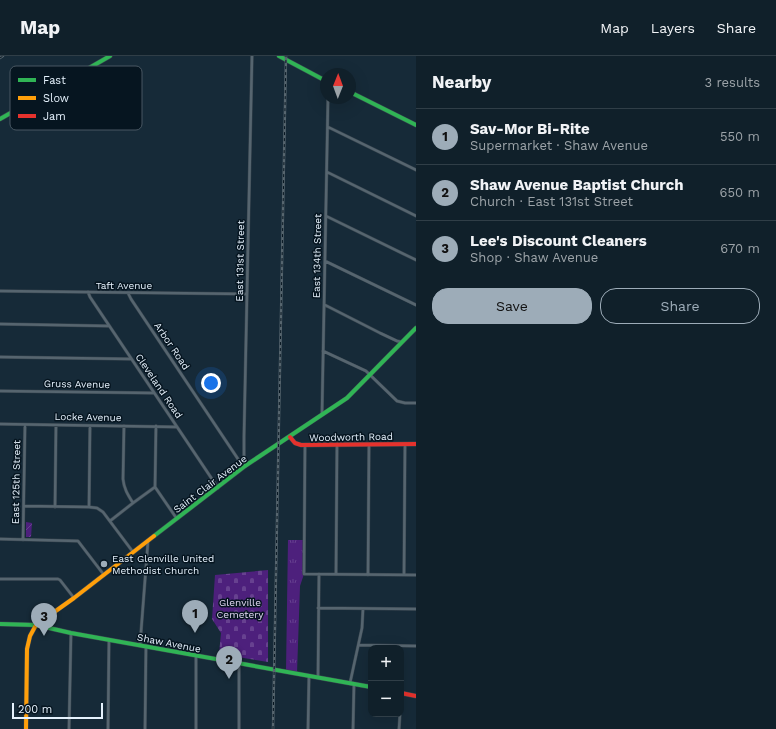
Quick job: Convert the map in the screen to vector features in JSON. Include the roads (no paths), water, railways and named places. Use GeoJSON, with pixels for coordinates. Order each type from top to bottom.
{"type":"FeatureCollection","features":[{"type":"Feature","properties":{"kind":"street"},"geometry":{"type":"LineString","coordinates":[[92,66],[110,56]]}},
{"type":"Feature","properties":{"kind":"street","name":"East 131st Street"},"geometry":{"type":"LineString","coordinates":[[245,466],[252,56]]}},
{"type":"Feature","properties":{"kind":"street"},"geometry":{"type":"LineString","coordinates":[[279,56],[320,77]]}},
{"type":"Feature","properties":{"kind":"street"},"geometry":{"type":"LineString","coordinates":[[356,95],[416,125]]}},
{"type":"Feature","properties":{"kind":"street","name":"East 134th Street"},"geometry":{"type":"LineString","coordinates":[[322,414],[328,104]]}},
{"type":"Feature","properties":{"kind":"street"},"geometry":{"type":"LineString","coordinates":[[0,118],[10,112]]}},
{"type":"Feature","properties":{"kind":"street"},"geometry":{"type":"LineString","coordinates":[[328,127],[416,170]]}},
{"type":"Feature","properties":{"kind":"street"},"geometry":{"type":"LineString","coordinates":[[327,172],[416,216]]}},
{"type":"Feature","properties":{"kind":"street"},"geometry":{"type":"LineString","coordinates":[[326,216],[416,260]]}},
{"type":"Feature","properties":{"kind":"street"},"geometry":{"type":"LineString","coordinates":[[325,261],[416,305]]}},
{"type":"Feature","properties":{"kind":"street","name":"Taft Avenue"},"geometry":{"type":"LineString","coordinates":[[0,291],[247,294]]}},
{"type":"Feature","properties":{"kind":"street","name":"Cleveland Road"},"geometry":{"type":"LineString","coordinates":[[88,292],[90,298],[108,326],[218,488]]}},
{"type":"Feature","properties":{"kind":"street","name":"Arbor Road"},"geometry":{"type":"LineString","coordinates":[[128,293],[238,459],[245,466]]}},
{"type":"Feature","properties":{"kind":"street"},"geometry":{"type":"LineString","coordinates":[[324,304],[396,341],[402,342]]}},
{"type":"Feature","properties":{"kind":"street"},"geometry":{"type":"LineString","coordinates":[[0,324],[108,326]]}},
{"type":"Feature","properties":{"kind":"street","name":"Saint Clair Avenue"},"geometry":{"type":"LineString","coordinates":[[36,625],[74,598],[245,466],[347,398],[416,328]]}},
{"type":"Feature","properties":{"kind":"street"},"geometry":{"type":"LineString","coordinates":[[323,350],[366,371],[397,401],[416,403]]}},
{"type":"Feature","properties":{"kind":"street"},"geometry":{"type":"LineString","coordinates":[[0,357],[131,359]]}},
{"type":"Feature","properties":{"kind":"street","name":"Gruss Avenue"},"geometry":{"type":"LineString","coordinates":[[0,391],[154,393]]}},
{"type":"Feature","properties":{"kind":"street","name":"Locke Avenue"},"geometry":{"type":"LineString","coordinates":[[0,424],[176,427]]}},
{"type":"Feature","properties":{"kind":"street","name":"East 125th Street"},"geometry":{"type":"LineString","coordinates":[[23,540],[25,424]]}},
{"type":"Feature","properties":{"kind":"street"},"geometry":{"type":"LineString","coordinates":[[55,507],[56,425]]}},
{"type":"Feature","properties":{"kind":"street"},"geometry":{"type":"LineString","coordinates":[[89,507],[90,426]]}},
{"type":"Feature","properties":{"kind":"street"},"geometry":{"type":"LineString","coordinates":[[124,426],[123,479],[126,493],[133,503]]}},
{"type":"Feature","properties":{"kind":"street"},"geometry":{"type":"LineString","coordinates":[[156,426],[155,487],[177,519]]}},
{"type":"Feature","properties":{"kind":"street","name":"Woodworth Road"},"geometry":{"type":"LineString","coordinates":[[290,437],[298,445],[416,444]]}},
{"type":"Feature","properties":{"kind":"street"},"geometry":{"type":"LineString","coordinates":[[404,575],[405,444]]}},
{"type":"Feature","properties":{"kind":"street"},"geometry":{"type":"LineString","coordinates":[[305,445],[304,574],[416,575]]}},
{"type":"Feature","properties":{"kind":"street"},"geometry":{"type":"LineString","coordinates":[[336,574],[338,445]]}},
{"type":"Feature","properties":{"kind":"street"},"geometry":{"type":"LineString","coordinates":[[368,575],[369,445]]}},
{"type":"Feature","properties":{"kind":"street"},"geometry":{"type":"LineString","coordinates":[[110,521],[155,487]]}},
{"type":"Feature","properties":{"kind":"street"},"geometry":{"type":"LineString","coordinates":[[24,506],[97,508],[103,512],[134,552]]}},
{"type":"Feature","properties":{"kind":"street"},"geometry":{"type":"LineString","coordinates":[[0,540],[78,541],[104,575]]}},
{"type":"Feature","properties":{"kind":"street"},"geometry":{"type":"LineString","coordinates":[[140,646],[148,540]]}},
{"type":"Feature","properties":{"kind":"street"},"geometry":{"type":"LineString","coordinates":[[318,677],[319,574]]}},
{"type":"Feature","properties":{"kind":"street"},"geometry":{"type":"LineString","coordinates":[[0,578],[58,579],[74,598]]}},
{"type":"Feature","properties":{"kind":"street"},"geometry":{"type":"LineString","coordinates":[[318,608],[416,609]]}},
{"type":"Feature","properties":{"kind":"street"},"geometry":{"type":"LineString","coordinates":[[353,729],[352,684],[362,628],[363,609]]}},
{"type":"Feature","properties":{"kind":"street"},"geometry":{"type":"LineString","coordinates":[[0,624],[36,625],[30,636],[27,648],[26,729]]}},
{"type":"Feature","properties":{"kind":"street","name":"Shaw Avenue"},"geometry":{"type":"LineString","coordinates":[[36,625],[140,646],[368,687]]}},
{"type":"Feature","properties":{"kind":"street"},"geometry":{"type":"LineString","coordinates":[[69,729],[71,633]]}},
{"type":"Feature","properties":{"kind":"street"},"geometry":{"type":"LineString","coordinates":[[108,729],[109,640]]}},
{"type":"Feature","properties":{"kind":"street"},"geometry":{"type":"LineString","coordinates":[[358,645],[416,646]]}},
{"type":"Feature","properties":{"kind":"street"},"geometry":{"type":"LineString","coordinates":[[145,729],[146,646]]}},
{"type":"Feature","properties":{"kind":"street"},"geometry":{"type":"LineString","coordinates":[[196,656],[196,729]]}},
{"type":"Feature","properties":{"kind":"street"},"geometry":{"type":"LineString","coordinates":[[239,664],[239,729]]}},
{"type":"Feature","properties":{"kind":"street"},"geometry":{"type":"LineString","coordinates":[[308,729],[309,676]]}},
{"type":"Feature","properties":{"kind":"street"},"geometry":{"type":"LineString","coordinates":[[404,693],[416,696]]}},
{"type":"Feature","properties":{"kind":"street"},"geometry":{"type":"LineString","coordinates":[[399,729],[400,717]]}},
{"type":"Feature","properties":{"kind":"railway"},"geometry":{"type":"LineString","coordinates":[[273,729],[286,56]]}},
{"type":"Feature","properties":{"kind":"place","name":"East Glenville United Methodist Church"},"geometry":{"type":"Point","coordinates":[104,564]}},
{"type":"Feature","properties":{"kind":"place","name":"Sav-Mor Bi-Rite"},"geometry":{"type":"Point","coordinates":[195,633]}},
{"type":"Feature","properties":{"kind":"place","name":"Lee's Discount Cleaners"},"geometry":{"type":"Point","coordinates":[44,636]}},
{"type":"Feature","properties":{"kind":"place","name":"Shaw Avenue Baptist Church"},"geometry":{"type":"Point","coordinates":[229,679]}},
{"type":"Feature","properties":{"kind":"park label","name":"Glenville Cemetery"},"geometry":{"type":"Point","coordinates":[240,608]}}]}
